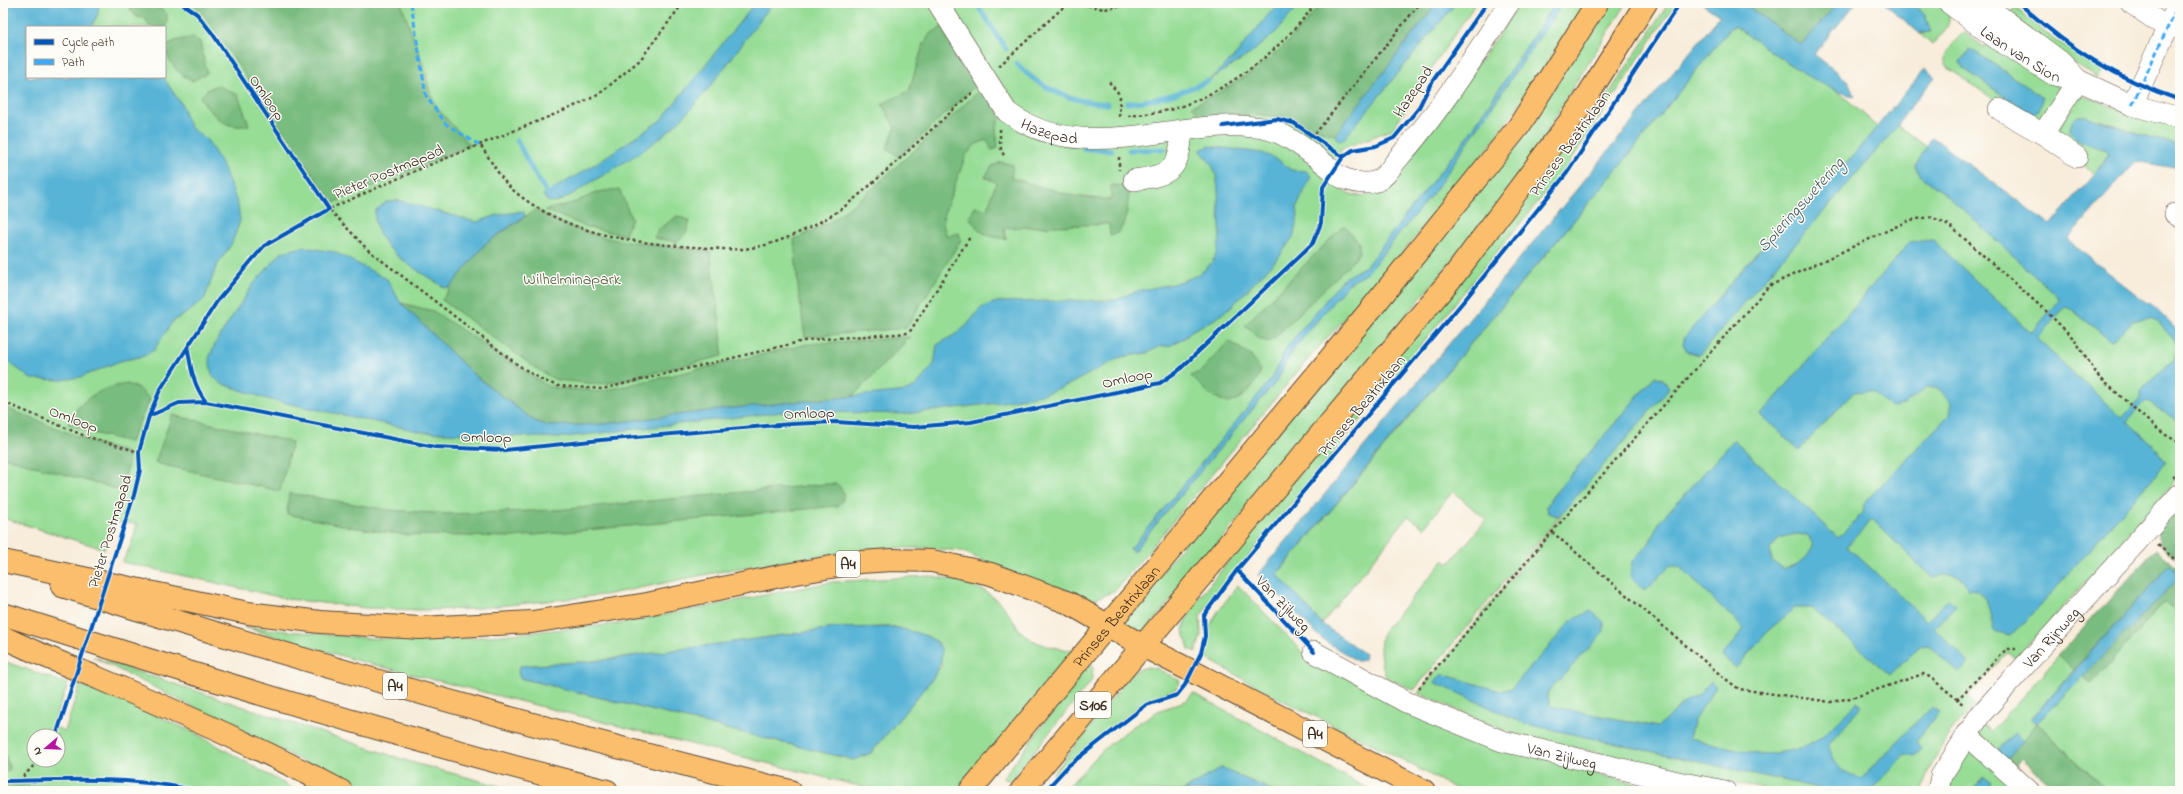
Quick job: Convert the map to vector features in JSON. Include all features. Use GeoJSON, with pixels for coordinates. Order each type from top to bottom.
{"type":"FeatureCollection","features":[{"type":"Feature","properties":{"kind":"main road","name":"Prinses Beatrixlaan"},"geometry":{"type":"LineString","coordinates":[[970,791],[1376,303],[1519,126],[1597,3]]}},
{"type":"Feature","properties":{"kind":"main road","name":"Prinses Beatrixlaan"},"geometry":{"type":"LineString","coordinates":[[1025,786],[1456,273],[1581,106],[1646,3]]}},
{"type":"Feature","properties":{"kind":"main road","name":"A4"},"geometry":{"type":"LineString","coordinates":[[3,561],[248,612],[320,622],[420,628],[540,621],[647,604],[785,575],[860,562],[892,560],[932,561],[963,567],[1018,583],[1069,604],[1144,646],[1424,791]]}},
{"type":"Feature","properties":{"kind":"main road","name":"A4"},"geometry":{"type":"LineString","coordinates":[[3,568],[195,628],[495,715],[790,791]]}},
{"type":"Feature","properties":{"kind":"main road"},"geometry":{"type":"LineString","coordinates":[[3,614],[150,662],[460,753],[606,791]]}},
{"type":"Feature","properties":{"kind":"main road"},"geometry":{"type":"LineString","coordinates":[[3,636],[41,656],[285,760],[341,791]]}},
{"type":"Feature","properties":{"kind":"street","name":"Hazepad"},"geometry":{"type":"LineString","coordinates":[[938,3],[1007,112],[1016,119],[1050,132],[1086,139],[1118,139],[1223,126],[1258,127],[1283,134],[1305,148],[1342,178],[1359,183],[1376,181],[1383,177],[1413,142],[1509,3]]}},
{"type":"Feature","properties":{"kind":"street","name":"Laan van Sion"},"geometry":{"type":"LineString","coordinates":[[1982,3],[2006,10],[2078,80]]}},
{"type":"Feature","properties":{"kind":"street"},"geometry":{"type":"LineString","coordinates":[[2131,3],[2173,27]]}},
{"type":"Feature","properties":{"kind":"street"},"geometry":{"type":"LineString","coordinates":[[2132,105],[2173,27],[2178,3]]}},
{"type":"Feature","properties":{"kind":"street","name":"Laan van Sion"},"geometry":{"type":"LineString","coordinates":[[1962,7],[1997,39],[2054,75],[2078,80],[2132,105],[2180,118]]}},
{"type":"Feature","properties":{"kind":"street","name":"Laan van Sion"},"geometry":{"type":"LineString","coordinates":[[2043,134],[2078,80]]}},
{"type":"Feature","properties":{"kind":"street"},"geometry":{"type":"LineString","coordinates":[[1999,108],[2043,134],[2076,157]]}},
{"type":"Feature","properties":{"kind":"street"},"geometry":{"type":"LineString","coordinates":[[1134,180],[1158,177],[1175,167],[1181,150],[1182,131]]}},
{"type":"Feature","properties":{"kind":"street","name":"Van Rijnweg"},"geometry":{"type":"LineString","coordinates":[[1938,791],[1941,776],[1966,734],[1980,715],[2180,494]]}},
{"type":"Feature","properties":{"kind":"street","name":"Van Zijlweg"},"geometry":{"type":"LineString","coordinates":[[1314,652],[1406,702],[1502,741],[1678,782],[1725,791]]}},
{"type":"Feature","properties":{"kind":"street"},"geometry":{"type":"LineString","coordinates":[[1966,734],[2029,791]]}},
{"type":"Feature","properties":{"kind":"path"},"geometry":{"type":"LineString","coordinates":[[481,146],[512,189],[532,204],[558,219],[590,231],[625,239],[671,245],[732,250],[752,248],[776,242],[827,218],[867,188],[991,87],[1068,3]]}},
{"type":"Feature","properties":{"kind":"path"},"geometry":{"type":"LineString","coordinates":[[1076,3],[1104,9],[1140,3]]}},
{"type":"Feature","properties":{"kind":"path"},"geometry":{"type":"LineString","coordinates":[[1119,117],[1172,108],[1200,99],[1259,64],[1298,28],[1316,3]]}},
{"type":"Feature","properties":{"kind":"path"},"geometry":{"type":"LineString","coordinates":[[1313,136],[1420,3]]}},
{"type":"Feature","properties":{"kind":"path"},"geometry":{"type":"LineString","coordinates":[[1004,156],[1000,146],[1000,128],[1007,112]]}},
{"type":"Feature","properties":{"kind":"path"},"geometry":{"type":"LineString","coordinates":[[1307,132],[1319,140]]}},
{"type":"Feature","properties":{"kind":"path"},"geometry":{"type":"LineString","coordinates":[[324,202],[328,209],[368,250],[518,365],[542,380],[558,386],[602,389],[808,340],[909,333],[970,237]]}},
{"type":"Feature","properties":{"kind":"path"},"geometry":{"type":"LineString","coordinates":[[1406,702],[1552,532],[1769,286],[1910,220],[1931,217],[1950,225],[2047,312],[2075,340],[2098,376],[2128,404],[2164,434],[2180,443]]}},
{"type":"Feature","properties":{"kind":"path"},"geometry":{"type":"LineString","coordinates":[[1552,532],[1723,678],[1739,689],[1831,702],[1855,697],[1923,674],[1930,677],[1967,708]]}},
{"type":"Feature","properties":{"kind":"path"},"geometry":{"type":"LineString","coordinates":[[2146,533],[2180,564]]}},
{"type":"Feature","properties":{"kind":"path"},"geometry":{"type":"LineString","coordinates":[[1957,700],[2007,649],[2016,649]]}},
{"type":"Feature","properties":{"kind":"path"},"geometry":{"type":"LineString","coordinates":[[19,781],[31,768]]}},
{"type":"Feature","properties":{"kind":"path"},"geometry":{"type":"LineString","coordinates":[[14,781],[26,781]]}},
{"type":"Feature","properties":{"kind":"green space","name":"Wilhelminapark"},"geometry":{"type":"Polygon","coordinates":[[[3,3],[1476,3],[1422,82],[1393,129],[1344,148],[1325,166],[1338,188],[1344,192],[1364,196],[1378,192],[1390,185],[1498,36],[1520,3],[1586,3],[1524,98],[1475,166],[1367,295],[1314,352],[1115,591],[1093,600],[1078,602],[961,551],[929,548],[874,548],[733,569],[605,595],[469,609],[422,610],[366,608],[288,599],[122,562],[131,545],[137,524],[113,522],[104,549],[3,518],[3,3]]]}},
{"type":"Feature","properties":{"kind":"green space"},"geometry":{"type":"Polygon","coordinates":[[[133,3],[160,9],[167,14],[167,23],[166,26],[149,26],[145,18],[137,17],[130,9],[133,3]]]}},
{"type":"Feature","properties":{"kind":"green space"},"geometry":{"type":"Polygon","coordinates":[[[191,3],[401,3],[425,70],[429,89],[436,107],[470,145],[333,203],[291,144],[212,26],[198,8],[191,3]]]}},
{"type":"Feature","properties":{"kind":"green space"},"geometry":{"type":"Polygon","coordinates":[[[1321,3],[1437,3],[1335,135],[1312,129],[1291,118],[1253,114],[1205,120],[1192,106],[1248,75],[1263,64],[1292,37],[1321,3]]]}},
{"type":"Feature","properties":{"kind":"green space"},"geometry":{"type":"Polygon","coordinates":[[[1606,3],[1627,3],[1569,93],[1520,178],[1142,635],[1121,624],[1606,3]]]}},
{"type":"Feature","properties":{"kind":"green space"},"geometry":{"type":"Polygon","coordinates":[[[1669,3],[1676,3],[1567,166],[1200,616],[1201,636],[1196,652],[1189,649],[1183,629],[1193,605],[1550,165],[1592,119],[1669,3]]]}},
{"type":"Feature","properties":{"kind":"green space"},"geometry":{"type":"Polygon","coordinates":[[[1743,3],[1838,3],[1801,45],[1743,3]]]}},
{"type":"Feature","properties":{"kind":"green space"},"geometry":{"type":"Polygon","coordinates":[[[1911,3],[1944,3],[1949,16],[1949,21],[1945,30],[1932,45],[1919,33],[1924,34],[1925,15],[1911,3]]]}},
{"type":"Feature","properties":{"kind":"green space"},"geometry":{"type":"Polygon","coordinates":[[[2015,7],[2043,31],[2102,72],[2098,78],[2081,68],[2008,16],[2015,7]]]}},
{"type":"Feature","properties":{"kind":"green space"},"geometry":{"type":"Polygon","coordinates":[[[944,26],[979,82],[899,157],[887,148],[895,128],[882,104],[909,91],[923,45],[930,34],[944,26]]]}},
{"type":"Feature","properties":{"kind":"green space"},"geometry":{"type":"Polygon","coordinates":[[[1735,26],[1785,60],[1841,94],[1878,127],[1846,164],[1786,219],[1694,326],[1685,337],[1683,344],[1687,351],[1797,224],[1894,123],[2150,310],[2180,336],[2180,476],[2026,648],[2030,653],[2020,663],[2008,652],[1968,696],[1975,706],[1951,730],[1931,766],[1921,791],[1771,791],[1513,734],[1418,693],[1563,514],[1552,506],[1662,379],[1655,376],[1552,497],[1547,506],[1548,513],[1557,516],[1561,514],[1414,690],[1386,677],[1380,654],[1381,638],[1383,632],[1444,560],[1449,564],[1486,520],[1453,491],[1424,528],[1408,516],[1322,624],[1277,575],[1624,161],[1730,28],[1735,26]]]}},
{"type":"Feature","properties":{"kind":"green space"},"geometry":{"type":"Polygon","coordinates":[[[1964,32],[1984,47],[1990,39],[2056,83],[2059,90],[2042,122],[2002,105],[1948,68],[1945,63],[1946,53],[1952,44],[1964,32]],[[1960,62],[1963,68],[2033,115],[2038,111],[2042,102],[1960,62]]]}},
{"type":"Feature","properties":{"kind":"green space"},"geometry":{"type":"Polygon","coordinates":[[[193,37],[200,42],[207,73],[192,81],[178,71],[166,52],[166,46],[175,41],[193,37]]]}},
{"type":"Feature","properties":{"kind":"green space"},"geometry":{"type":"Polygon","coordinates":[[[217,85],[238,95],[249,125],[233,126],[227,124],[209,110],[200,97],[207,90],[217,85]]]}},
{"type":"Feature","properties":{"kind":"green space"},"geometry":{"type":"Polygon","coordinates":[[[982,88],[1000,116],[996,130],[998,148],[992,150],[987,140],[976,144],[966,155],[944,214],[943,224],[947,236],[959,233],[961,240],[906,328],[805,337],[798,287],[794,239],[822,226],[861,198],[982,88]]]}},
{"type":"Feature","properties":{"kind":"green space"},"geometry":{"type":"Polygon","coordinates":[[[2079,96],[2083,96],[2132,114],[2180,126],[2180,144],[2155,139],[2096,119],[2077,139],[2106,150],[2108,154],[2096,173],[2068,155],[2059,131],[2059,127],[2079,96]]]}},
{"type":"Feature","properties":{"kind":"green space"},"geometry":{"type":"Polygon","coordinates":[[[1001,162],[1013,165],[1011,178],[1074,196],[1111,200],[1111,185],[1128,186],[1130,188],[1126,217],[1120,230],[1116,234],[1110,236],[1109,224],[1004,228],[1006,239],[985,234],[970,218],[975,206],[987,210],[996,182],[985,177],[992,166],[1001,162]]]}},
{"type":"Feature","properties":{"kind":"green space"},"geometry":{"type":"Polygon","coordinates":[[[619,189],[632,219],[624,235],[587,227],[545,210],[576,202],[597,192],[619,189]]]}},
{"type":"Feature","properties":{"kind":"green space"},"geometry":{"type":"Polygon","coordinates":[[[535,210],[568,226],[610,239],[710,252],[721,330],[722,356],[622,381],[598,384],[556,380],[537,369],[442,300],[451,286],[485,244],[535,210]]]}},
{"type":"Feature","properties":{"kind":"green space"},"geometry":{"type":"Polygon","coordinates":[[[677,216],[690,221],[686,233],[677,242],[654,238],[658,230],[677,216]]]}},
{"type":"Feature","properties":{"kind":"green space"},"geometry":{"type":"Polygon","coordinates":[[[1344,225],[1359,243],[1359,252],[1353,261],[1271,341],[1260,339],[1256,336],[1245,325],[1344,225]]]}},
{"type":"Feature","properties":{"kind":"green space"},"geometry":{"type":"Polygon","coordinates":[[[401,303],[433,311],[549,387],[599,392],[808,344],[910,337],[853,396],[603,424],[548,426],[534,421],[472,373],[401,303]]]}},
{"type":"Feature","properties":{"kind":"green space"},"geometry":{"type":"Polygon","coordinates":[[[1229,341],[1250,355],[1261,370],[1249,391],[1234,402],[1228,403],[1210,395],[1191,376],[1201,371],[1229,341]]]}},
{"type":"Feature","properties":{"kind":"green space"},"geometry":{"type":"Polygon","coordinates":[[[127,384],[138,388],[150,399],[130,442],[93,433],[68,424],[78,408],[92,396],[108,388],[127,384]]]}},
{"type":"Feature","properties":{"kind":"green space"},"geometry":{"type":"Polygon","coordinates":[[[3,407],[89,441],[127,453],[128,463],[123,491],[3,457],[3,407]]]}},
{"type":"Feature","properties":{"kind":"green space"},"geometry":{"type":"Polygon","coordinates":[[[172,415],[292,442],[280,491],[155,463],[172,415]]]}},
{"type":"Feature","properties":{"kind":"green space"},"geometry":{"type":"Polygon","coordinates":[[[837,484],[842,489],[844,495],[838,506],[514,537],[406,535],[357,528],[287,514],[289,493],[389,510],[449,514],[556,510],[837,484]]]}},
{"type":"Feature","properties":{"kind":"green space"},"geometry":{"type":"Polygon","coordinates":[[[2180,507],[2180,561],[2160,544],[2157,532],[2180,507]]]}},
{"type":"Feature","properties":{"kind":"green space"},"geometry":{"type":"Polygon","coordinates":[[[2156,549],[2180,570],[2180,574],[2169,565],[2074,670],[2059,655],[2156,549]]]}},
{"type":"Feature","properties":{"kind":"green space"},"geometry":{"type":"Polygon","coordinates":[[[929,576],[963,582],[979,588],[997,600],[1007,611],[1018,628],[1030,639],[1045,645],[1077,651],[959,791],[879,791],[359,661],[244,627],[365,638],[423,640],[459,639],[617,624],[832,582],[929,576]],[[894,627],[835,628],[595,661],[520,666],[518,672],[520,678],[854,760],[871,753],[941,666],[939,643],[927,636],[894,627]]]}},
{"type":"Feature","properties":{"kind":"green space"},"geometry":{"type":"Polygon","coordinates":[[[2180,577],[2180,616],[2164,602],[2091,684],[2082,676],[2180,577]]]}},
{"type":"Feature","properties":{"kind":"green space"},"geometry":{"type":"Polygon","coordinates":[[[1238,585],[1310,660],[1471,738],[1623,781],[1672,791],[1460,791],[1386,751],[1272,695],[1206,658],[1207,636],[1210,627],[1214,618],[1238,585]]]}},
{"type":"Feature","properties":{"kind":"green space"},"geometry":{"type":"Polygon","coordinates":[[[2164,602],[2180,616],[2180,791],[2107,791],[2037,723],[2023,741],[2014,733],[1996,752],[1981,739],[1979,731],[1984,725],[1992,731],[2059,655],[2074,670],[2031,719],[2036,722],[2082,676],[2091,684],[2164,602]]]}},
{"type":"Feature","properties":{"kind":"green space"},"geometry":{"type":"Polygon","coordinates":[[[93,657],[414,763],[518,791],[357,791],[294,757],[93,657]]]}},
{"type":"Feature","properties":{"kind":"green space"},"geometry":{"type":"Polygon","coordinates":[[[3,661],[68,684],[52,726],[57,728],[26,728],[26,768],[66,768],[66,728],[80,685],[138,707],[195,733],[297,791],[3,791],[3,661]]]}},
{"type":"Feature","properties":{"kind":"green space"},"geometry":{"type":"Polygon","coordinates":[[[1089,663],[1093,666],[1092,680],[1010,781],[1003,778],[1089,663]]]}},
{"type":"Feature","properties":{"kind":"green space"},"geometry":{"type":"Polygon","coordinates":[[[1148,667],[1156,668],[1180,681],[1176,689],[1144,702],[1069,762],[1056,776],[1053,774],[1132,673],[1139,669],[1148,667]]]}},
{"type":"Feature","properties":{"kind":"green space"},"geometry":{"type":"Polygon","coordinates":[[[1193,693],[1372,791],[1273,791],[1221,768],[1183,791],[1064,791],[1105,748],[1132,727],[1158,711],[1187,700],[1193,693]]]}},
{"type":"Feature","properties":{"kind":"green space"},"geometry":{"type":"Polygon","coordinates":[[[2037,723],[2107,791],[2057,791],[2022,759],[2013,769],[2005,760],[2037,723]]]}},
{"type":"Feature","properties":{"kind":"green space"},"geometry":{"type":"Polygon","coordinates":[[[3,748],[10,770],[3,773],[3,748]]]}},
{"type":"Feature","properties":{"kind":"green space"},"geometry":{"type":"Polygon","coordinates":[[[1974,748],[2008,779],[2011,791],[1985,791],[1991,782],[1983,776],[1973,791],[1948,791],[1965,750],[1974,748]]]}},
{"type":"Feature","properties":{"kind":"green space"},"geometry":{"type":"Polygon","coordinates":[[[58,785],[153,787],[174,791],[3,791],[3,786],[58,785]]]}},
{"type":"Feature","properties":{"kind":"water"},"geometry":{"type":"Polygon","coordinates":[[[3,3],[99,3],[98,14],[92,26],[26,26],[26,78],[164,78],[182,105],[191,128],[208,141],[223,166],[238,205],[240,221],[232,243],[216,267],[205,298],[190,311],[173,321],[154,350],[144,356],[120,361],[81,377],[62,380],[31,379],[10,363],[3,354],[3,3]]]}},
{"type":"Feature","properties":{"kind":"water"},"geometry":{"type":"Polygon","coordinates":[[[755,3],[773,3],[700,99],[672,128],[620,165],[567,197],[551,202],[546,200],[543,195],[589,168],[661,120],[755,3]]]}},
{"type":"Feature","properties":{"kind":"water"},"geometry":{"type":"Polygon","coordinates":[[[1278,3],[1301,3],[1276,32],[1250,54],[1208,81],[1234,57],[1278,3]]]}},
{"type":"Feature","properties":{"kind":"water"},"geometry":{"type":"Polygon","coordinates":[[[1437,3],[1456,3],[1343,140],[1339,141],[1335,135],[1437,3]]]}},
{"type":"Feature","properties":{"kind":"water"},"geometry":{"type":"Polygon","coordinates":[[[1555,3],[1563,3],[1434,192],[1367,273],[1348,284],[1292,351],[1278,379],[1133,552],[1130,549],[1273,377],[1286,348],[1344,278],[1366,266],[1468,136],[1555,3]]]}},
{"type":"Feature","properties":{"kind":"water"},"geometry":{"type":"Polygon","coordinates":[[[1701,3],[1743,3],[1801,45],[1838,3],[1856,3],[1814,54],[1848,81],[1855,96],[1842,93],[1827,86],[1777,56],[1735,26],[1730,28],[1624,161],[1277,574],[1322,624],[1365,654],[1364,660],[1357,661],[1322,639],[1258,575],[1720,16],[1701,3]]]}},
{"type":"Feature","properties":{"kind":"water"},"geometry":{"type":"Polygon","coordinates":[[[1884,3],[1911,3],[1925,15],[1931,32],[1919,33],[1884,3]]]}},
{"type":"Feature","properties":{"kind":"water"},"geometry":{"type":"Polygon","coordinates":[[[1969,50],[1977,53],[2038,94],[2042,98],[2041,105],[2037,112],[2033,115],[2027,112],[1963,68],[1960,62],[1969,50]]]}},
{"type":"Feature","properties":{"kind":"water"},"geometry":{"type":"Polygon","coordinates":[[[1925,69],[1935,77],[1907,111],[1896,128],[1702,352],[1698,355],[1688,352],[1683,344],[1685,337],[1694,326],[1786,219],[1846,164],[1925,69]]]}},
{"type":"Feature","properties":{"kind":"water"},"geometry":{"type":"Polygon","coordinates":[[[2078,116],[2085,116],[2155,139],[2180,144],[2180,169],[2142,162],[2134,163],[2067,240],[2147,303],[2149,302],[2180,333],[2180,422],[2146,401],[2127,421],[2157,449],[2166,463],[2028,619],[2010,635],[1994,631],[1988,607],[1984,597],[1980,593],[1974,589],[1969,590],[1962,579],[1956,575],[1941,575],[1934,577],[1928,574],[1872,519],[1847,546],[1927,621],[1948,599],[1956,605],[1934,628],[1969,663],[1959,673],[1928,645],[1919,646],[1890,675],[1812,608],[1795,608],[1770,629],[1736,668],[1722,656],[1744,629],[1680,567],[1670,565],[1645,591],[1630,576],[1632,561],[1648,545],[1660,521],[1734,440],[1838,538],[1863,513],[1864,503],[1949,415],[1951,402],[1939,389],[1927,387],[1903,405],[1891,407],[1871,391],[1854,392],[1799,450],[1761,415],[1910,242],[1933,240],[2030,332],[2033,331],[2059,301],[2058,297],[1949,197],[1920,175],[1915,167],[1932,137],[2050,225],[2104,163],[2108,154],[2106,150],[2082,142],[2072,134],[2070,130],[2071,124],[2074,118],[2078,116]],[[2065,307],[2038,337],[2038,340],[2122,418],[2140,399],[2140,390],[2174,361],[2177,350],[2175,341],[2156,320],[2149,318],[2133,321],[2114,340],[2111,341],[2071,309],[2065,307]],[[1795,534],[1779,538],[1770,549],[1772,561],[1783,569],[1802,561],[1808,555],[1813,545],[1808,535],[1795,534]]]}},
{"type":"Feature","properties":{"kind":"water"},"geometry":{"type":"Polygon","coordinates":[[[1209,146],[1263,153],[1280,161],[1291,170],[1306,171],[1311,176],[1297,207],[1298,216],[1293,237],[1279,257],[1233,305],[1217,318],[1191,331],[1186,337],[1169,346],[1161,346],[1147,353],[1121,357],[1068,385],[1041,395],[997,403],[905,414],[791,411],[558,438],[423,432],[267,399],[220,383],[212,375],[209,358],[217,340],[254,283],[282,252],[303,247],[335,252],[387,279],[401,303],[472,373],[534,421],[548,426],[603,424],[732,408],[907,391],[916,386],[934,364],[937,345],[963,329],[978,311],[985,306],[997,302],[1117,300],[1141,290],[1188,279],[1200,273],[1209,266],[1215,257],[1219,245],[1220,231],[1216,175],[1212,165],[1200,150],[1209,146]]]}},
{"type":"Feature","properties":{"kind":"water"},"geometry":{"type":"Polygon","coordinates":[[[397,200],[476,222],[498,215],[523,211],[525,216],[485,244],[451,286],[445,288],[410,266],[389,247],[381,237],[376,225],[375,211],[386,202],[397,200]]]}},
{"type":"Feature","properties":{"kind":"water"},"geometry":{"type":"Polygon","coordinates":[[[1655,376],[1664,380],[1669,389],[1561,514],[1557,516],[1548,513],[1547,506],[1552,497],[1655,376]]]}},
{"type":"Feature","properties":{"kind":"water"},"geometry":{"type":"Polygon","coordinates":[[[2169,565],[2180,574],[2180,577],[2037,723],[2031,719],[2169,565]]]}},
{"type":"Feature","properties":{"kind":"water"},"geometry":{"type":"Polygon","coordinates":[[[1591,611],[1604,622],[1604,632],[1547,693],[1550,706],[1658,727],[1684,703],[1698,696],[1711,681],[1716,687],[1693,722],[1689,738],[1762,755],[1800,749],[1823,736],[1857,702],[1862,706],[1828,745],[1833,758],[1839,767],[1848,774],[1861,779],[1931,707],[1939,712],[1916,741],[1921,748],[1915,756],[1905,754],[1870,791],[1832,791],[1526,724],[1434,682],[1442,674],[1500,691],[1512,688],[1572,620],[1591,611]]]}},
{"type":"Feature","properties":{"kind":"water"},"geometry":{"type":"Polygon","coordinates":[[[894,627],[918,633],[935,641],[940,647],[942,655],[939,665],[932,679],[871,753],[854,760],[520,678],[518,672],[520,666],[595,661],[835,628],[894,627]]]}},
{"type":"Feature","properties":{"kind":"water"},"geometry":{"type":"Polygon","coordinates":[[[2014,733],[2023,741],[2005,760],[1996,752],[2014,733]]]}},
{"type":"Feature","properties":{"kind":"water"},"geometry":{"type":"Polygon","coordinates":[[[1221,768],[1273,791],[1183,791],[1221,768]]]}},
{"type":"Feature","properties":{"kind":"water"},"geometry":{"type":"Polygon","coordinates":[[[1983,776],[1991,782],[1985,791],[1973,791],[1983,776]]]}},
{"type":"Feature","properties":{"kind":"waterway"},"geometry":{"type":"LineString","coordinates":[[976,3],[1006,49]]}},
{"type":"Feature","properties":{"kind":"waterway"},"geometry":{"type":"LineString","coordinates":[[1016,63],[1036,81],[1058,93],[1082,101],[1108,104]]}},
{"type":"Feature","properties":{"kind":"waterway"},"geometry":{"type":"LineString","coordinates":[[1127,103],[1168,96],[1208,81]]}},
{"type":"Feature","properties":{"kind":"waterway"},"geometry":{"type":"LineString","coordinates":[[517,140],[530,166],[547,193]]}},
{"type":"Feature","properties":{"kind":"waterway"},"geometry":{"type":"LineString","coordinates":[[1084,149],[1112,150]]}},
{"type":"Feature","properties":{"kind":"waterway"},"geometry":{"type":"LineString","coordinates":[[1129,150],[1164,149]]}},
{"type":"Feature","properties":{"kind":"marked path"},"geometry":{"type":"LineString","coordinates":[[411,3],[426,96],[446,124],[481,146]]}},
{"type":"Feature","properties":{"kind":"marked path"},"geometry":{"type":"LineString","coordinates":[[2132,105],[2179,3]]}},
{"type":"Feature","properties":{"kind":"cycle path","name":"Omloop"},"geometry":{"type":"LineString","coordinates":[[59,728],[134,495],[140,470],[139,452],[149,416],[160,390],[218,300],[264,246],[329,209],[212,33],[197,14],[181,3]]}},
{"type":"Feature","properties":{"kind":"cycle path","name":"Omloop"},"geometry":{"type":"LineString","coordinates":[[149,416],[179,403],[206,402],[435,447],[505,450],[601,440],[791,424],[836,422],[914,427],[971,422],[1160,383],[1179,370],[1313,243],[1321,223],[1323,187],[1343,157],[1353,150],[1376,146],[1394,138],[1418,109],[1430,85],[1487,3]]}},
{"type":"Feature","properties":{"kind":"cycle path"},"geometry":{"type":"LineString","coordinates":[[1045,791],[1068,766],[1146,705],[1177,695],[1185,685],[1201,653],[1205,636],[1204,615],[1237,570],[1468,296],[1567,173],[1680,3]]}},
{"type":"Feature","properties":{"kind":"cycle path"},"geometry":{"type":"LineString","coordinates":[[2019,3],[2056,34],[2094,60],[2134,82],[2180,100]]}},
{"type":"Feature","properties":{"kind":"cycle path"},"geometry":{"type":"LineString","coordinates":[[1223,126],[1277,119],[1294,123],[1343,157]]}},
{"type":"Feature","properties":{"kind":"cycle path"},"geometry":{"type":"LineString","coordinates":[[188,350],[194,378],[206,402]]}},
{"type":"Feature","properties":{"kind":"cycle path"},"geometry":{"type":"LineString","coordinates":[[1237,570],[1314,652]]}},
{"type":"Feature","properties":{"kind":"cycle path"},"geometry":{"type":"LineString","coordinates":[[3,781],[125,781],[174,786],[197,791]]}},
{"type":"Feature","properties":{"kind":"water label","name":"Spieringswetering"},"geometry":{"type":"Point","coordinates":[1800,204]}}]}
